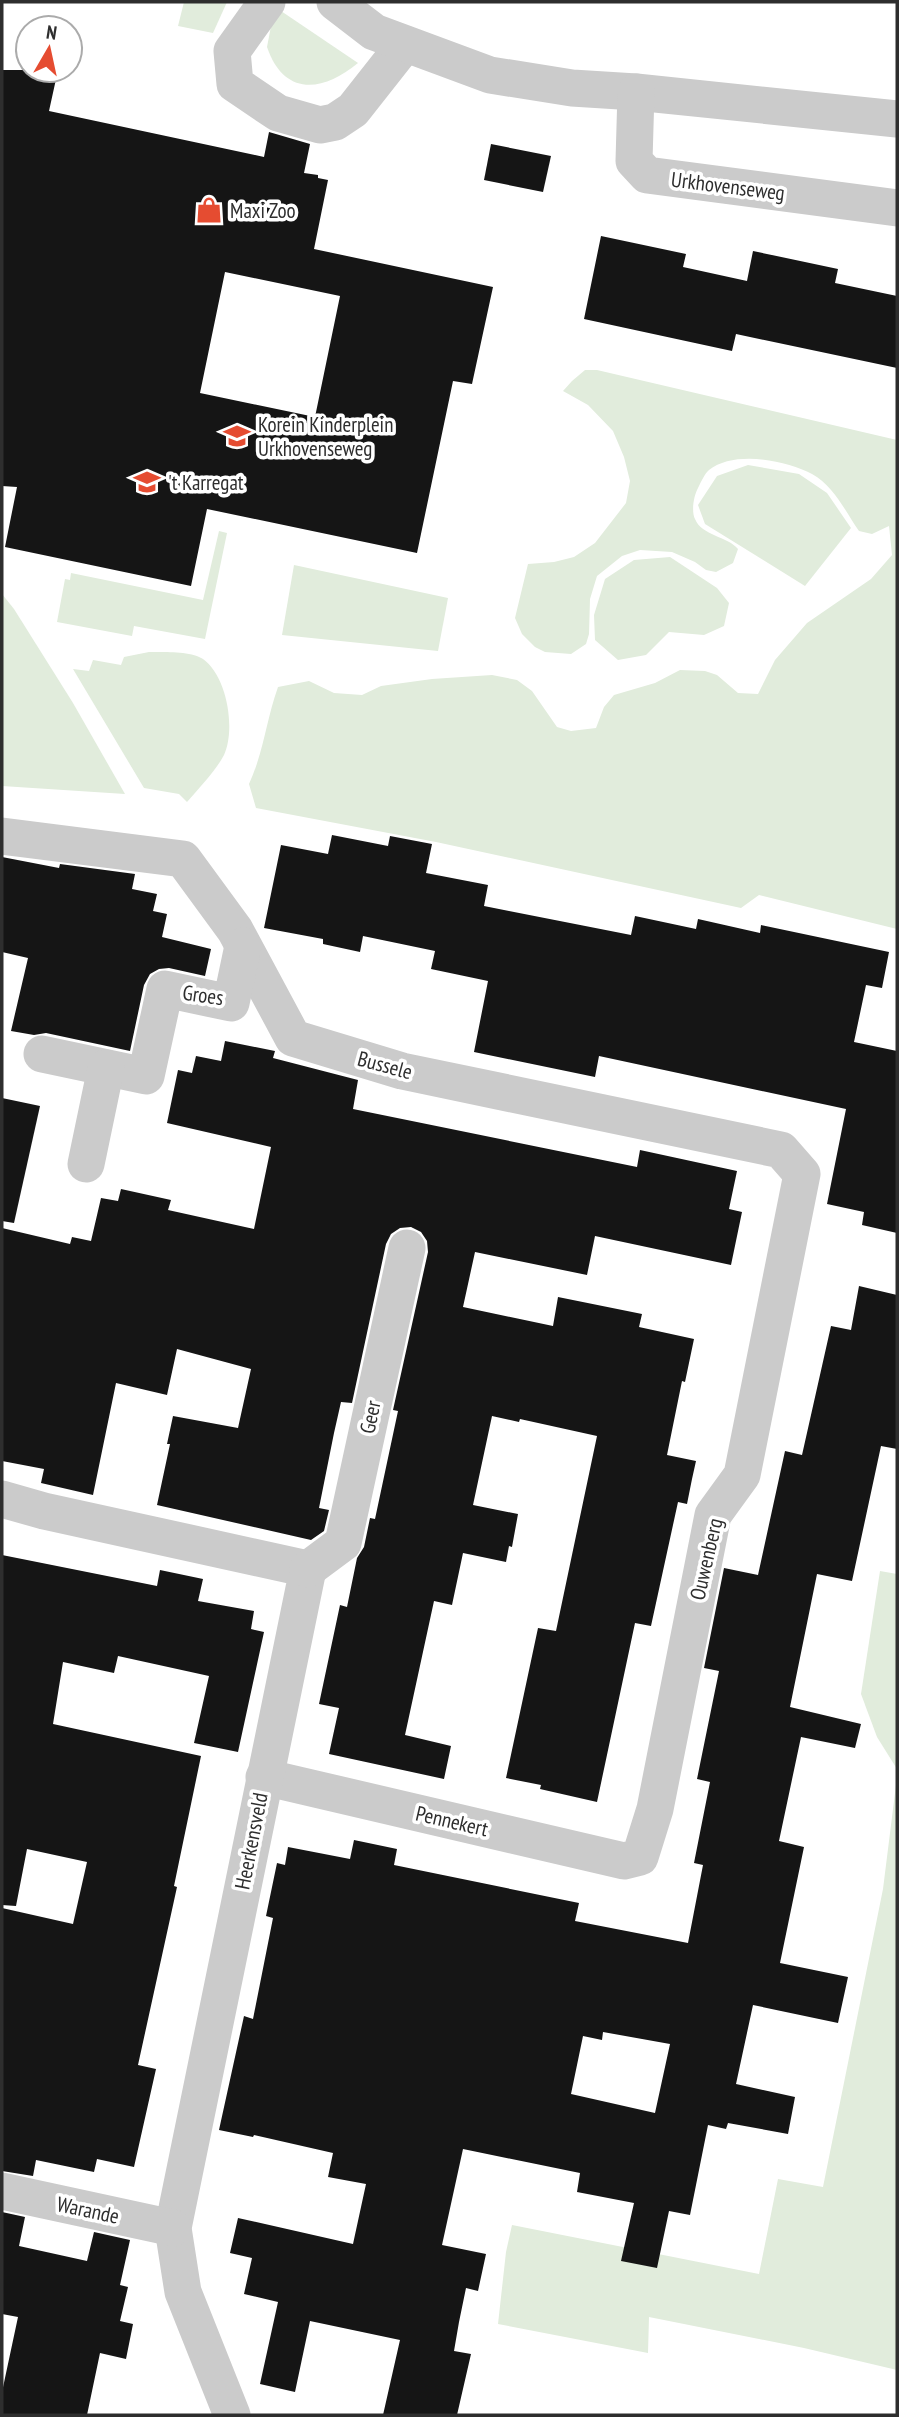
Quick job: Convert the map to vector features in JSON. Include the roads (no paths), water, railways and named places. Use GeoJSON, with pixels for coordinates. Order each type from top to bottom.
{"type":"FeatureCollection","features":[{"type":"Feature","properties":{"kind":"street"},"geometry":{"type":"LineString","coordinates":[[267,2],[232,51],[236,85],[278,113],[320,125],[335,122],[353,110],[405,44]]}},
{"type":"Feature","properties":{"kind":"street"},"geometry":{"type":"LineString","coordinates":[[335,2],[374,32],[490,75],[572,88],[897,119]]}},
{"type":"Feature","properties":{"kind":"street","name":"Urkhovenseweg"},"geometry":{"type":"LineString","coordinates":[[636,92],[634,161],[648,176],[897,208]]}},
{"type":"Feature","properties":{"kind":"street","name":"Bussele"},"geometry":{"type":"LineString","coordinates":[[2,836],[183,859],[234,930],[293,1038],[402,1071],[781,1150],[802,1174],[794,1226]]}},
{"type":"Feature","properties":{"kind":"street","name":"Groes"},"geometry":{"type":"LineString","coordinates":[[42,1054],[146,1076],[165,989],[231,1003],[243,946]]}},
{"type":"Feature","properties":{"kind":"street"},"geometry":{"type":"LineString","coordinates":[[86,1164],[106,1068]]}},
{"type":"Feature","properties":{"kind":"street","name":"Ouwenberg"},"geometry":{"type":"LineString","coordinates":[[640,1857],[656,1809],[713,1515],[743,1475],[794,1226]]}},
{"type":"Feature","properties":{"kind":"street","name":"Geer"},"geometry":{"type":"LineString","coordinates":[[308,1569],[343,1543],[407,1248]]}},
{"type":"Feature","properties":{"kind":"street"},"geometry":{"type":"LineString","coordinates":[[2,1499],[44,1511],[308,1569]]}},
{"type":"Feature","properties":{"kind":"street","name":"Heerkensveld"},"geometry":{"type":"LineString","coordinates":[[232,2415],[183,2292],[173,2228],[308,1569]]}},
{"type":"Feature","properties":{"kind":"street","name":"Pennekert"},"geometry":{"type":"LineString","coordinates":[[264,1777],[624,1861],[640,1857]]}},
{"type":"Feature","properties":{"kind":"street","name":"Warande"},"geometry":{"type":"LineString","coordinates":[[2,2191],[173,2228]]}},
{"type":"Feature","properties":{"kind":"place","name":"Maxi Zoo"},"geometry":{"type":"Point","coordinates":[209,210]}},
{"type":"Feature","properties":{"kind":"place","name":"Korein Kinderplein Urkhovenseweg"},"geometry":{"type":"Point","coordinates":[237,436]}},
{"type":"Feature","properties":{"kind":"place","name":"'t Karregat"},"geometry":{"type":"Point","coordinates":[147,482]}}]}
